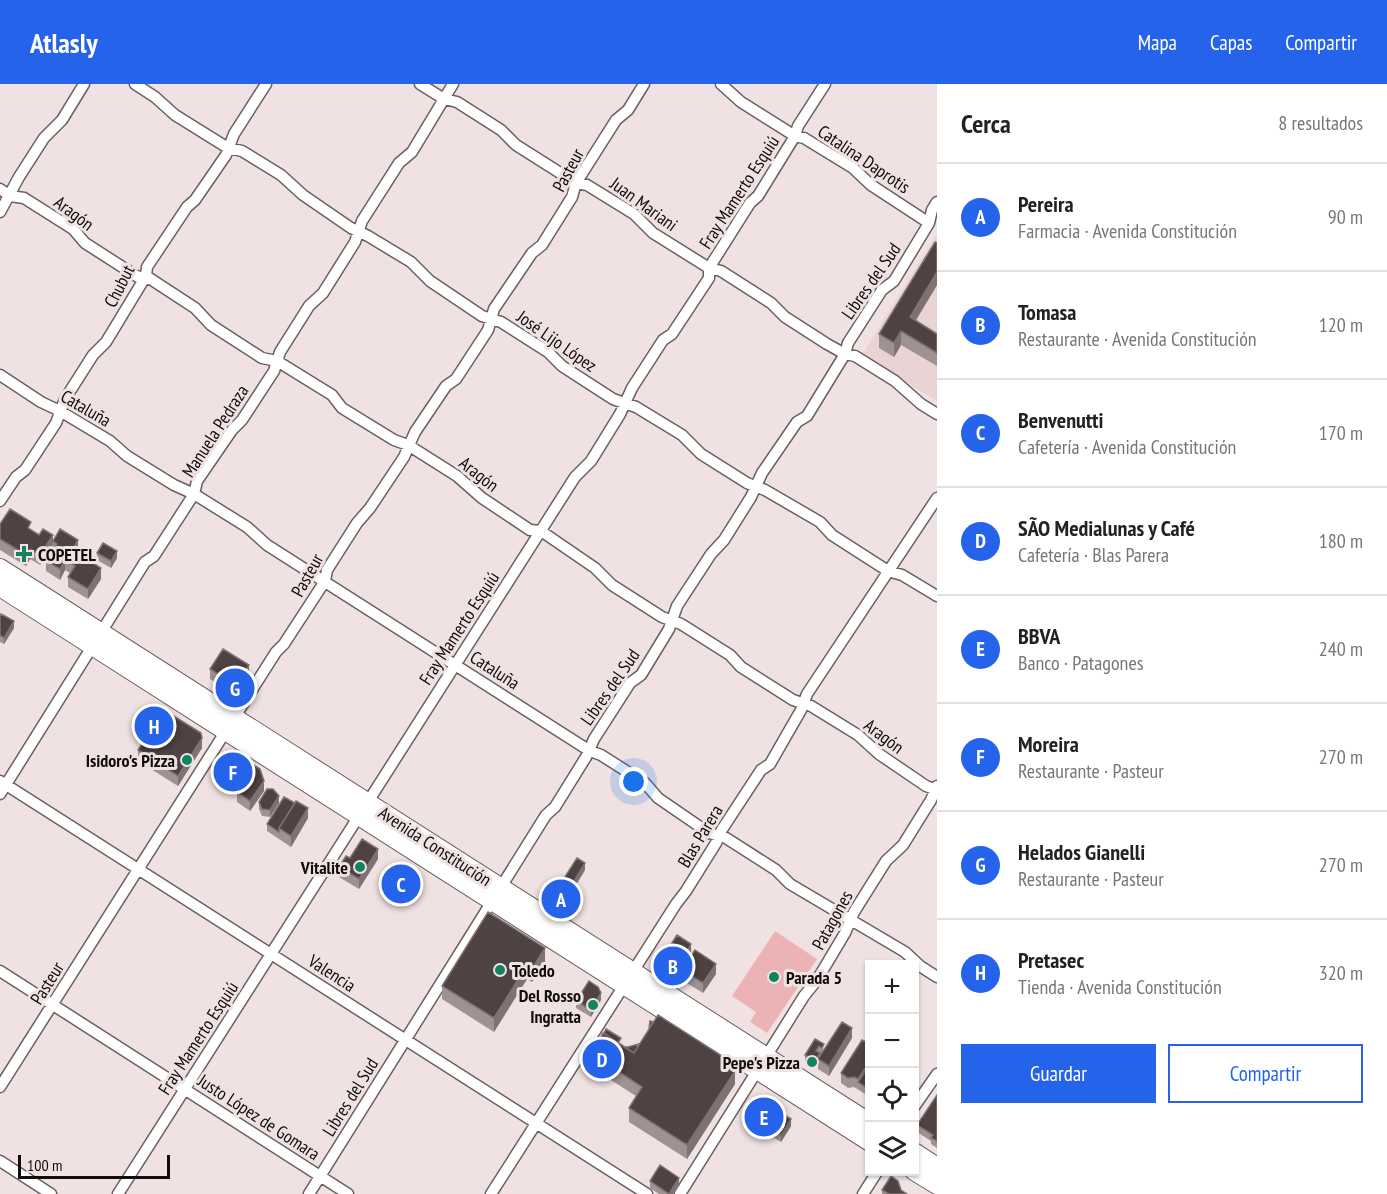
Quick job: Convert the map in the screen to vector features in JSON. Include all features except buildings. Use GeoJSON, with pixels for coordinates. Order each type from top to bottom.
{"type":"FeatureCollection","features":[{"type":"Feature","properties":{"kind":"main road","name":"Avenida Constitución"},"geometry":{"type":"LineString","coordinates":[[0,568],[96,639]]}},
{"type":"Feature","properties":{"kind":"main road","name":"Avenida Constitución"},"geometry":{"type":"LineString","coordinates":[[0,587],[96,639],[230,724],[762,1064],[865,1138]]}},
{"type":"Feature","properties":{"kind":"main road","name":"Avenida Constitución"},"geometry":{"type":"LineString","coordinates":[[762,1064],[868,1122]]}},
{"type":"Feature","properties":{"kind":"main road"},"geometry":{"type":"LineString","coordinates":[[919,1155],[937,1167]]}},
{"type":"Feature","properties":{"kind":"main road"},"geometry":{"type":"LineString","coordinates":[[919,1174],[937,1185]]}},
{"type":"Feature","properties":{"kind":"street"},"geometry":{"type":"LineString","coordinates":[[0,212],[44,138],[62,120],[84,84]]}},
{"type":"Feature","properties":{"kind":"street","name":"José Lijo López"},"geometry":{"type":"LineString","coordinates":[[135,84],[155,97],[175,115],[228,148],[242,151],[281,175],[303,195],[351,228],[411,262],[430,281],[482,316],[501,322],[548,352],[562,366],[613,399],[636,407],[682,435],[701,454],[747,483],[765,489],[820,522],[832,535],[888,571],[902,575],[937,596]]}},
{"type":"Feature","properties":{"kind":"street","name":"Chubut"},"geometry":{"type":"LineString","coordinates":[[0,501],[15,477],[25,470],[56,423],[65,399],[93,355],[106,342],[146,276],[147,267],[187,207],[195,200],[226,155],[234,134],[266,84]]}},
{"type":"Feature","properties":{"kind":"street","name":"Juan Mariani"},"geometry":{"type":"LineString","coordinates":[[420,84],[444,99],[457,102],[501,130],[516,145],[576,183],[587,184],[624,208],[653,233],[709,268],[721,271],[771,303],[785,317],[845,354],[855,356],[895,381],[921,404],[937,414]]}},
{"type":"Feature","properties":{"kind":"street","name":"Manuela Pedraza"},"geometry":{"type":"LineString","coordinates":[[2,786],[145,562],[154,556],[194,494],[197,482],[274,371],[280,352],[309,306],[323,293],[355,242],[362,221],[399,163],[412,152],[453,84]]}},
{"type":"Feature","properties":{"kind":"street","name":"Pasteur"},"geometry":{"type":"LineString","coordinates":[[0,1087],[276,652],[284,644],[325,581],[327,570],[357,523],[399,466],[408,445],[446,386],[456,379],[488,330],[501,300],[532,253],[542,245],[572,197],[576,183],[616,120],[628,110],[644,84]]}},
{"type":"Feature","properties":{"kind":"street","name":"Catalina Daprotis"},"geometry":{"type":"LineString","coordinates":[[721,84],[741,102],[795,136],[804,138],[853,168],[871,185],[929,223]]}},
{"type":"Feature","properties":{"kind":"street","name":"Fray Mamerto Esquiú"},"geometry":{"type":"LineString","coordinates":[[118,1194],[575,477],[591,461],[663,340],[672,334],[708,278],[709,268],[750,203],[758,196],[825,84]]}},
{"type":"Feature","properties":{"kind":"street","name":"Aragón"},"geometry":{"type":"LineString","coordinates":[[0,189],[10,196],[24,198],[73,229],[85,243],[138,277],[146,276],[195,308],[211,325],[262,358],[277,361],[332,395],[342,408],[457,476],[482,498],[530,530],[541,531],[595,568],[612,585],[662,617],[681,624],[729,655],[741,667],[784,694],[812,706],[858,735],[879,754],[926,786],[936,788]]}},
{"type":"Feature","properties":{"kind":"street","name":"Libres del Sud"},"geometry":{"type":"LineString","coordinates":[[309,1194],[495,894],[546,815],[555,807],[630,682],[640,675],[669,629],[677,606],[711,554],[724,540],[751,497],[762,473],[798,422],[807,416],[845,354],[848,343],[882,290],[894,281],[929,223],[937,202]]}},
{"type":"Feature","properties":{"kind":"street","name":"Cataluña"},"geometry":{"type":"LineString","coordinates":[[0,375],[41,402],[110,441],[127,456],[174,485],[194,494],[247,527],[267,545],[590,751],[601,755],[645,783],[658,798],[708,833],[726,838],[776,870],[790,884],[906,952],[920,966],[937,977]]}},
{"type":"Feature","properties":{"kind":"street","name":"Blas Parera"},"geometry":{"type":"LineString","coordinates":[[491,1194],[686,891],[718,836],[761,770],[770,764],[807,694],[937,498]]}},
{"type":"Feature","properties":{"kind":"street","name":"Valencia"},"geometry":{"type":"LineString","coordinates":[[2,786],[138,869],[647,1194]]}},
{"type":"Feature","properties":{"kind":"street","name":"Patagones"},"geometry":{"type":"LineString","coordinates":[[680,1194],[804,996],[817,980],[886,861],[903,844],[936,788]]}},
{"type":"Feature","properties":{"kind":"street","name":"Justo López de Gomara"},"geometry":{"type":"LineString","coordinates":[[0,971],[348,1194]]}},
{"type":"Feature","properties":{"kind":"street"},"geometry":{"type":"LineString","coordinates":[[919,1101],[937,1074]]}},
{"type":"Feature","properties":{"kind":"street"},"geometry":{"type":"LineString","coordinates":[[0,1161],[51,1194]]}},
{"type":"Feature","properties":{"kind":"street"},"geometry":{"type":"LineString","coordinates":[[863,1194],[874,1176]]}},
{"type":"Feature","properties":{"kind":"shaded area"},"geometry":{"type":"Polygon","coordinates":[[[937,234],[937,401],[862,355],[937,234]]]}},
{"type":"Feature","properties":{"kind":"shaded area","name":"Parada 5"},"geometry":{"type":"Polygon","coordinates":[[[775,931],[817,959],[767,1033],[750,1022],[756,1012],[732,996],[775,931]]]}},
{"type":"Feature","properties":{"kind":"place","name":"COPETEL"},"geometry":{"type":"Point","coordinates":[24,554]}},
{"type":"Feature","properties":{"kind":"place","name":"Helados Gianelli"},"geometry":{"type":"Point","coordinates":[235,688]}},
{"type":"Feature","properties":{"kind":"place","name":"Pretasec"},"geometry":{"type":"Point","coordinates":[154,726]}},
{"type":"Feature","properties":{"kind":"place","name":"Isidoro's Pizza"},"geometry":{"type":"Point","coordinates":[187,760]}},
{"type":"Feature","properties":{"kind":"place","name":"Moreira"},"geometry":{"type":"Point","coordinates":[233,772]}},
{"type":"Feature","properties":{"kind":"place","name":"Vitalite"},"geometry":{"type":"Point","coordinates":[360,867]}},
{"type":"Feature","properties":{"kind":"place","name":"Benvenutti"},"geometry":{"type":"Point","coordinates":[401,884]}},
{"type":"Feature","properties":{"kind":"place","name":"Pereira"},"geometry":{"type":"Point","coordinates":[561,899]}},
{"type":"Feature","properties":{"kind":"place","name":"Tomasa"},"geometry":{"type":"Point","coordinates":[673,966]}},
{"type":"Feature","properties":{"kind":"place","name":"Toledo"},"geometry":{"type":"Point","coordinates":[500,970]}},
{"type":"Feature","properties":{"kind":"place","name":"Parada 5"},"geometry":{"type":"Point","coordinates":[774,977]}},
{"type":"Feature","properties":{"kind":"place","name":"Del Rosso Ingratta"},"geometry":{"type":"Point","coordinates":[593,1005]}},
{"type":"Feature","properties":{"kind":"place","name":"SÃO Medialunas y Café"},"geometry":{"type":"Point","coordinates":[602,1059]}},
{"type":"Feature","properties":{"kind":"place","name":"Pepe's Pizza"},"geometry":{"type":"Point","coordinates":[812,1062]}},
{"type":"Feature","properties":{"kind":"place","name":"BBVA"},"geometry":{"type":"Point","coordinates":[764,1117]}}]}
